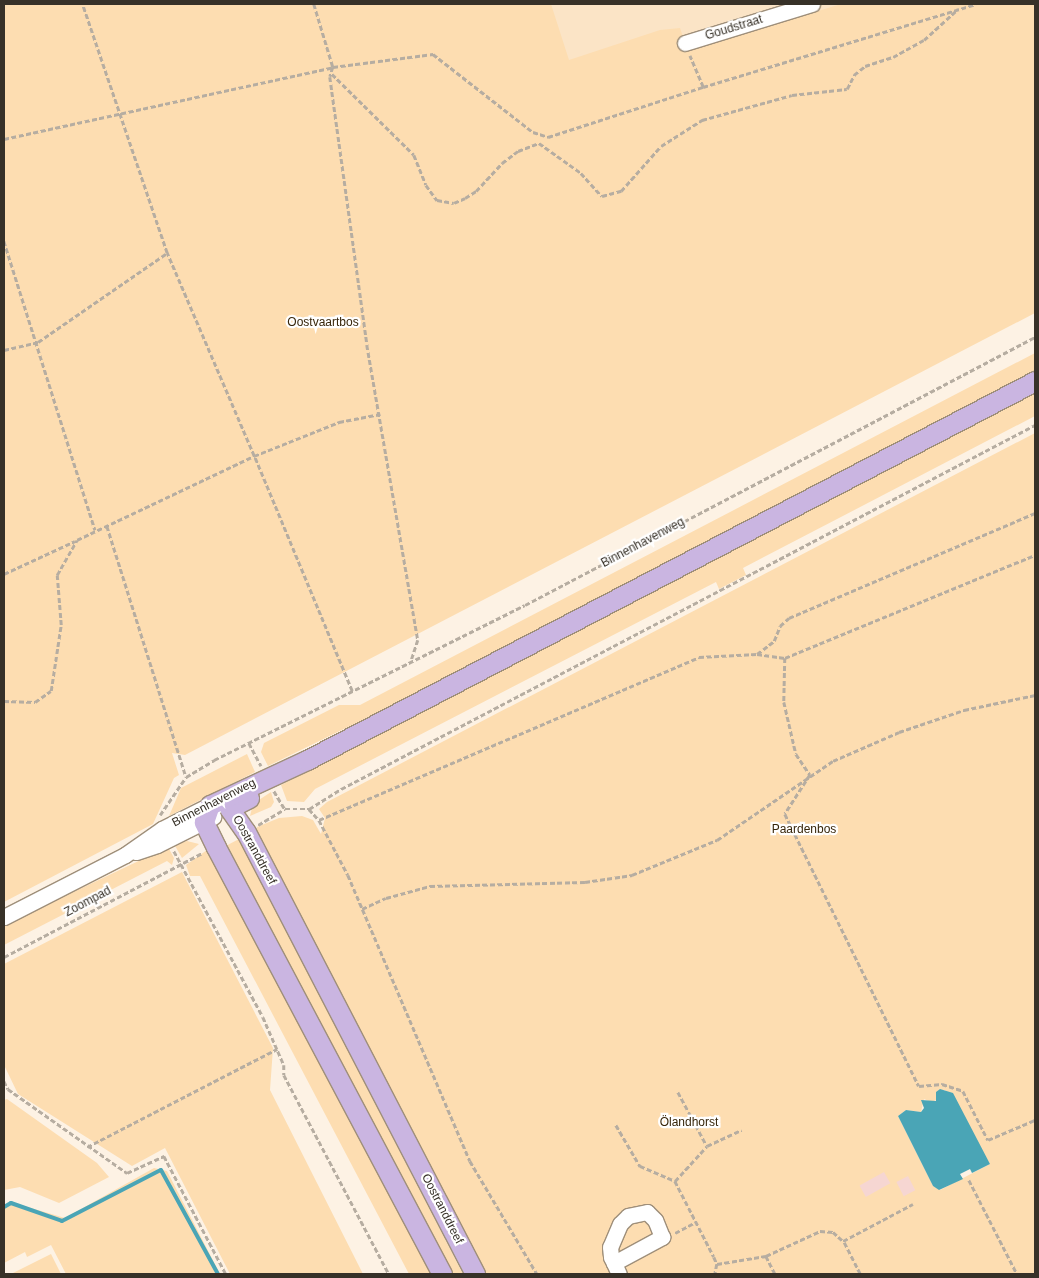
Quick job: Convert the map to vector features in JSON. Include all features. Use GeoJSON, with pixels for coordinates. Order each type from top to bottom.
{"type":"FeatureCollection","features":[{"type":"Feature","properties":{"kind":"main road","name":"Binnenhavenweg"},"geometry":{"type":"LineString","coordinates":[[207,813],[266,777],[307,760],[1035,381]]}},
{"type":"Feature","properties":{"kind":"main road","name":"Binnenhavenweg"},"geometry":{"type":"LineString","coordinates":[[230,808],[280,781],[307,760]]}},
{"type":"Feature","properties":{"kind":"main road","name":"Oostranddreef"},"geometry":{"type":"LineString","coordinates":[[230,808],[250,841],[475,1274]]}},
{"type":"Feature","properties":{"kind":"main road"},"geometry":{"type":"LineString","coordinates":[[207,813],[216,846],[442,1274]]}},
{"type":"Feature","properties":{"kind":"street","name":"Goudstraat"},"geometry":{"type":"LineString","coordinates":[[684,43],[803,5]]}},
{"type":"Feature","properties":{"kind":"street","name":"Oostranddreef"},"geometry":{"type":"LineString","coordinates":[[207,813],[230,808]]}},
{"type":"Feature","properties":{"kind":"street","name":"Binnenhavenweg"},"geometry":{"type":"LineString","coordinates":[[4,917],[125,855],[162,829],[207,813]]}},
{"type":"Feature","properties":{"kind":"street","name":"Binnenhavenweg"},"geometry":{"type":"LineString","coordinates":[[125,855],[157,845],[207,813]]}},
{"type":"Feature","properties":{"kind":"street"},"geometry":{"type":"LineString","coordinates":[[647,1212],[655,1220],[662,1237],[616,1269],[610,1247],[620,1224],[628,1216],[647,1212]]}},
{"type":"Feature","properties":{"kind":"path"},"geometry":{"type":"LineString","coordinates":[[82,4],[118,114],[168,253],[352,691]]}},
{"type":"Feature","properties":{"kind":"path"},"geometry":{"type":"LineString","coordinates":[[314,4],[333,68],[332,74],[367,346],[418,640],[410,662]]}},
{"type":"Feature","properties":{"kind":"path"},"geometry":{"type":"LineString","coordinates":[[4,139],[333,68],[432,54],[533,132],[548,136],[703,86],[976,4]]}},
{"type":"Feature","properties":{"kind":"path"},"geometry":{"type":"LineString","coordinates":[[332,74],[414,155],[426,185],[438,200],[454,203],[465,198],[502,163],[518,151],[538,143],[581,173],[602,196],[621,191],[661,146],[702,120],[792,95],[847,88],[859,70],[924,40],[958,9]]}},
{"type":"Feature","properties":{"kind":"path"},"geometry":{"type":"LineString","coordinates":[[684,43],[703,86]]}},
{"type":"Feature","properties":{"kind":"path"},"geometry":{"type":"LineString","coordinates":[[4,241],[38,342],[95,531]]}},
{"type":"Feature","properties":{"kind":"path"},"geometry":{"type":"LineString","coordinates":[[4,350],[38,342],[168,253]]}},
{"type":"Feature","properties":{"kind":"path","name":"Binnenhavenweg"},"geometry":{"type":"LineString","coordinates":[[186,777],[352,691],[525,606],[1035,337]]}},
{"type":"Feature","properties":{"kind":"path"},"geometry":{"type":"LineString","coordinates":[[4,574],[254,456],[339,422],[380,414]]}},
{"type":"Feature","properties":{"kind":"path"},"geometry":{"type":"LineString","coordinates":[[285,808],[309,809],[341,789],[1035,425]]}},
{"type":"Feature","properties":{"kind":"path"},"geometry":{"type":"LineString","coordinates":[[757,654],[774,641],[780,626],[789,618],[1035,512]]}},
{"type":"Feature","properties":{"kind":"path"},"geometry":{"type":"LineString","coordinates":[[107,526],[186,777],[159,817],[162,829]]}},
{"type":"Feature","properties":{"kind":"path"},"geometry":{"type":"LineString","coordinates":[[4,701],[35,702],[51,691],[61,625],[57,575],[77,540]]}},
{"type":"Feature","properties":{"kind":"path"},"geometry":{"type":"LineString","coordinates":[[319,820],[699,657],[757,654],[785,658],[1035,555]]}},
{"type":"Feature","properties":{"kind":"path"},"geometry":{"type":"LineString","coordinates":[[785,658],[784,702],[796,754],[810,775]]}},
{"type":"Feature","properties":{"kind":"path"},"geometry":{"type":"LineString","coordinates":[[362,909],[386,898],[430,886],[585,882],[632,875],[717,840],[810,775],[899,732],[964,710],[1035,695]]}},
{"type":"Feature","properties":{"kind":"path"},"geometry":{"type":"LineString","coordinates":[[810,775],[785,814],[919,1086],[942,1084],[963,1091],[988,1140],[1035,1120]]}},
{"type":"Feature","properties":{"kind":"path"},"geometry":{"type":"LineString","coordinates":[[309,809],[319,820],[362,909],[470,1161],[537,1274]]}},
{"type":"Feature","properties":{"kind":"path","name":"Zoompad"},"geometry":{"type":"LineString","coordinates":[[4,957],[216,846]]}},
{"type":"Feature","properties":{"kind":"path"},"geometry":{"type":"LineString","coordinates":[[181,864],[277,1049],[284,1065],[284,1075],[390,1274]]}},
{"type":"Feature","properties":{"kind":"path"},"geometry":{"type":"LineString","coordinates":[[87,1147],[277,1049]]}},
{"type":"Feature","properties":{"kind":"path"},"geometry":{"type":"LineString","coordinates":[[4,1081],[8,1089],[87,1147],[127,1173],[164,1156],[226,1274]]}},
{"type":"Feature","properties":{"kind":"path"},"geometry":{"type":"LineString","coordinates":[[4,1091],[8,1089]]}},
{"type":"Feature","properties":{"kind":"path"},"geometry":{"type":"LineString","coordinates":[[678,1092],[707,1146]]}},
{"type":"Feature","properties":{"kind":"path"},"geometry":{"type":"LineString","coordinates":[[616,1125],[640,1166],[675,1181],[717,1264],[714,1274]]}},
{"type":"Feature","properties":{"kind":"path"},"geometry":{"type":"LineString","coordinates":[[675,1181],[707,1146],[741,1130]]}},
{"type":"Feature","properties":{"kind":"path"},"geometry":{"type":"LineString","coordinates":[[969,1180],[1017,1274]]}},
{"type":"Feature","properties":{"kind":"path"},"geometry":{"type":"LineString","coordinates":[[844,1241],[913,1204]]}},
{"type":"Feature","properties":{"kind":"path"},"geometry":{"type":"LineString","coordinates":[[662,1237],[696,1222]]}},
{"type":"Feature","properties":{"kind":"path"},"geometry":{"type":"LineString","coordinates":[[717,1264],[766,1256],[820,1230],[833,1232],[844,1241],[860,1274]]}},
{"type":"Feature","properties":{"kind":"path"},"geometry":{"type":"LineString","coordinates":[[766,1256],[775,1274]]}},
{"type":"Feature","properties":{"kind":"shaded area"},"geometry":{"type":"Polygon","coordinates":[[[544,4],[871,4],[573,96],[544,4]]]}},
{"type":"Feature","properties":{"kind":"green space","name":"Oostvaartbos"},"geometry":{"type":"Polygon","coordinates":[[[4,4],[551,4],[569,60],[660,30],[680,28],[688,51],[841,4],[1035,4],[1035,313],[185,755],[172,753],[179,775],[174,778],[153,824],[4,902],[4,4]]]}},
{"type":"Feature","properties":{"kind":"green space"},"geometry":{"type":"Polygon","coordinates":[[[1035,353],[1035,373],[387,708],[268,766],[261,752],[264,743],[339,705],[360,705],[1035,353]]]}},
{"type":"Feature","properties":{"kind":"green space"},"geometry":{"type":"Polygon","coordinates":[[[1035,390],[1035,416],[743,568],[746,575],[719,589],[716,582],[315,789],[304,802],[287,801],[281,785],[1035,390]]]}},
{"type":"Feature","properties":{"kind":"green space","name":"Paardenbos"},"geometry":{"type":"Polygon","coordinates":[[[1035,433],[1035,1274],[485,1274],[256,831],[257,827],[279,818],[302,816],[313,820],[321,834],[325,818],[319,809],[327,802],[1035,433]],[[938,1090],[939,1099],[931,1102],[924,1099],[921,1112],[906,1110],[898,1116],[933,1186],[940,1190],[990,1164],[945,1090],[938,1090]]]}},
{"type":"Feature","properties":{"kind":"green space"},"geometry":{"type":"Polygon","coordinates":[[[247,754],[255,772],[169,816],[181,788],[247,754]]]}},
{"type":"Feature","properties":{"kind":"green space"},"geometry":{"type":"Polygon","coordinates":[[[271,792],[274,802],[271,807],[250,816],[253,804],[271,792]]]}},
{"type":"Feature","properties":{"kind":"green space"},"geometry":{"type":"Polygon","coordinates":[[[239,839],[463,1274],[448,1274],[220,849],[239,839]]]}},
{"type":"Feature","properties":{"kind":"green space"},"geometry":{"type":"Polygon","coordinates":[[[187,841],[199,844],[182,858],[174,844],[187,841]]]}},
{"type":"Feature","properties":{"kind":"green space"},"geometry":{"type":"Polygon","coordinates":[[[168,847],[174,858],[172,865],[167,861],[4,945],[4,925],[168,847]]]}},
{"type":"Feature","properties":{"kind":"green space"},"geometry":{"type":"Polygon","coordinates":[[[207,850],[437,1274],[409,1274],[200,876],[190,876],[186,865],[207,850]]]}},
{"type":"Feature","properties":{"kind":"green space"},"geometry":{"type":"Polygon","coordinates":[[[182,872],[273,1048],[270,1090],[363,1274],[230,1274],[165,1148],[132,1166],[18,1094],[4,1065],[4,964],[182,872]]]}},
{"type":"Feature","properties":{"kind":"green space"},"geometry":{"type":"Polygon","coordinates":[[[7,1099],[97,1163],[109,1177],[59,1203],[20,1187],[4,1190],[4,1100],[7,1099]]]}},
{"type":"Feature","properties":{"kind":"green space"},"geometry":{"type":"Polygon","coordinates":[[[154,1168],[167,1171],[220,1274],[66,1274],[51,1245],[27,1257],[25,1252],[4,1263],[4,1208],[14,1203],[65,1218],[154,1168]]]}},
{"type":"Feature","properties":{"kind":"green space"},"geometry":{"type":"Polygon","coordinates":[[[51,1254],[61,1274],[11,1274],[51,1254]]]}},
{"type":"Feature","properties":{"kind":"water"},"geometry":{"type":"Polygon","coordinates":[[[940,1089],[953,1093],[990,1164],[972,1173],[970,1169],[960,1174],[963,1179],[939,1190],[933,1186],[898,1116],[906,1110],[921,1112],[924,1108],[921,1100],[936,1101],[936,1092],[940,1089]]]}},
{"type":"Feature","properties":{"kind":"building"},"geometry":{"type":"Polygon","coordinates":[[[884,1172],[890,1183],[866,1197],[860,1186],[884,1172]]]}},
{"type":"Feature","properties":{"kind":"building"},"geometry":{"type":"Polygon","coordinates":[[[908,1176],[915,1190],[904,1196],[896,1182],[908,1176]]]}},
{"type":"Feature","properties":{"kind":"waterway"},"geometry":{"type":"LineString","coordinates":[[4,1207],[11,1203],[62,1221],[161,1170],[218,1274]]}},
{"type":"Feature","properties":{"kind":"park label","name":"Ölandhorst"},"geometry":{"type":"Point","coordinates":[689,1123]}}]}
